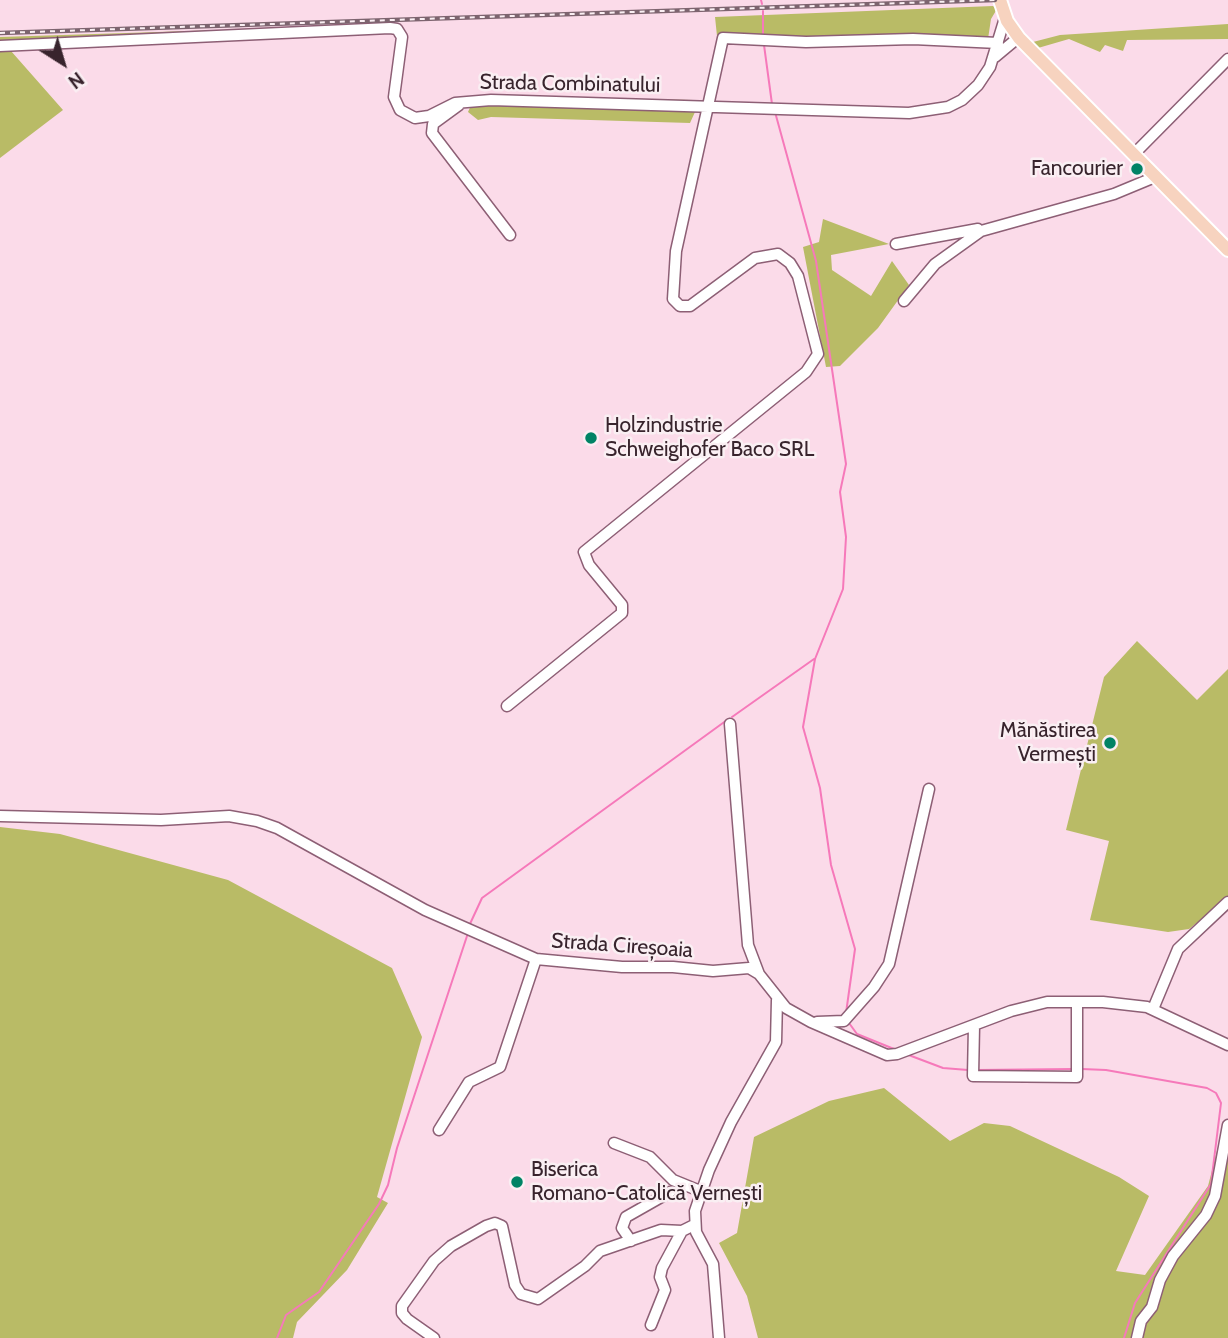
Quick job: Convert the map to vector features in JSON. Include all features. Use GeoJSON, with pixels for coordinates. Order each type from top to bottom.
{"type":"FeatureCollection","features":[{"type":"Feature","properties":{"kind":"main road"},"geometry":{"type":"LineString","coordinates":[[1000,0],[1005,18],[1018,37],[1228,250]]}},
{"type":"Feature","properties":{"kind":"street","name":"Strada Combinatului"},"geometry":{"type":"LineString","coordinates":[[0,46],[390,28],[397,29],[402,37],[393,94],[400,110],[415,118],[465,101],[889,113],[937,110],[969,94],[985,76],[993,60],[1005,18]]}},
{"type":"Feature","properties":{"kind":"street"},"geometry":{"type":"LineString","coordinates":[[993,60],[1018,37]]}},
{"type":"Feature","properties":{"kind":"street"},"geometry":{"type":"LineString","coordinates":[[507,706],[622,613],[622,605],[589,565],[584,552],[806,372],[816,358],[817,344],[798,276],[790,263],[778,254],[755,258],[690,306],[680,306],[673,299],[676,251],[723,38],[806,42],[913,39],[998,43]]}},
{"type":"Feature","properties":{"kind":"street"},"geometry":{"type":"LineString","coordinates":[[1133,155],[1228,60]]}},
{"type":"Feature","properties":{"kind":"street"},"geometry":{"type":"LineString","coordinates":[[465,101],[433,124],[432,133],[510,235]]}},
{"type":"Feature","properties":{"kind":"street"},"geometry":{"type":"LineString","coordinates":[[896,244],[991,227],[1114,194],[1155,177]]}},
{"type":"Feature","properties":{"kind":"street"},"geometry":{"type":"LineString","coordinates":[[904,301],[945,256],[971,236],[991,227]]}},
{"type":"Feature","properties":{"kind":"street"},"geometry":{"type":"LineString","coordinates":[[730,724],[748,945],[759,974],[777,1000],[811,1022],[887,1055],[897,1054],[1041,1003],[1103,1002],[1153,1009],[1228,1045]]}},
{"type":"Feature","properties":{"kind":"street"},"geometry":{"type":"LineString","coordinates":[[811,1022],[844,1021],[874,987],[889,964],[929,789]]}},
{"type":"Feature","properties":{"kind":"street","name":"Strada Cireșoaia"},"geometry":{"type":"LineString","coordinates":[[0,816],[161,820],[242,817],[277,828],[425,910],[536,959],[622,967],[673,967],[713,971],[749,968],[759,974]]}},
{"type":"Feature","properties":{"kind":"street"},"geometry":{"type":"LineString","coordinates":[[1153,1009],[1178,949],[1228,902]]}},
{"type":"Feature","properties":{"kind":"street"},"geometry":{"type":"LineString","coordinates":[[439,1130],[469,1082],[500,1068],[536,959]]}},
{"type":"Feature","properties":{"kind":"street"},"geometry":{"type":"LineString","coordinates":[[719,1338],[713,1264],[694,1225],[700,1191],[731,1122],[776,1042],[777,1000]]}},
{"type":"Feature","properties":{"kind":"street"},"geometry":{"type":"LineString","coordinates":[[974,1026],[973,1076],[1077,1077],[1077,1002]]}},
{"type":"Feature","properties":{"kind":"street"},"geometry":{"type":"LineString","coordinates":[[1137,1338],[1140,1321],[1152,1307],[1160,1280],[1173,1256],[1206,1215],[1215,1196],[1228,1125]]}},
{"type":"Feature","properties":{"kind":"street"},"geometry":{"type":"LineString","coordinates":[[614,1143],[650,1157],[673,1180],[700,1191]]}},
{"type":"Feature","properties":{"kind":"street"},"geometry":{"type":"LineString","coordinates":[[631,1241],[622,1228],[626,1217],[670,1192]]}},
{"type":"Feature","properties":{"kind":"street"},"geometry":{"type":"LineString","coordinates":[[434,1338],[407,1319],[402,1314],[402,1307],[434,1261],[451,1246],[486,1226],[495,1223],[502,1226],[515,1285],[521,1294],[538,1299],[585,1266],[600,1251],[661,1230],[682,1231],[694,1225]]}},
{"type":"Feature","properties":{"kind":"street"},"geometry":{"type":"LineString","coordinates":[[651,1325],[665,1290],[660,1276],[662,1268],[682,1231]]}},
{"type":"Feature","properties":{"kind":"shaded area"},"geometry":{"type":"Polygon","coordinates":[[[993,6],[997,9],[991,19],[988,39],[717,36],[715,17],[993,6]]]}},
{"type":"Feature","properties":{"kind":"shaded area"},"geometry":{"type":"Polygon","coordinates":[[[1228,24],[1228,39],[1127,40],[1123,51],[1105,45],[1100,52],[1069,39],[1038,48],[1033,42],[1060,35],[1228,24]]]}},
{"type":"Feature","properties":{"kind":"shaded area"},"geometry":{"type":"Polygon","coordinates":[[[221,30],[221,40],[11,51],[63,110],[0,158],[0,37],[221,30]]]}},
{"type":"Feature","properties":{"kind":"shaded area"},"geometry":{"type":"Polygon","coordinates":[[[475,96],[693,100],[695,112],[690,123],[491,117],[478,120],[468,112],[475,96]]]}},
{"type":"Feature","properties":{"kind":"shaded area"},"geometry":{"type":"Polygon","coordinates":[[[823,219],[889,244],[831,255],[832,270],[871,296],[892,261],[909,285],[878,328],[840,366],[826,367],[803,247],[819,242],[823,219]]]}},
{"type":"Feature","properties":{"kind":"shaded area"},"geometry":{"type":"Polygon","coordinates":[[[1137,641],[1197,700],[1228,669],[1228,898],[1189,929],[1168,932],[1090,920],[1109,841],[1066,830],[1104,677],[1137,641]]]}},
{"type":"Feature","properties":{"kind":"shaded area"},"geometry":{"type":"Polygon","coordinates":[[[0,827],[60,834],[228,880],[392,968],[422,1037],[377,1197],[388,1203],[347,1270],[297,1322],[293,1338],[0,1338],[0,827]]]}},
{"type":"Feature","properties":{"kind":"shaded area"},"geometry":{"type":"Polygon","coordinates":[[[884,1088],[950,1141],[984,1123],[1010,1126],[1119,1177],[1149,1196],[1116,1271],[1145,1275],[1208,1186],[1219,1143],[1228,1154],[1228,1338],[758,1338],[747,1296],[719,1243],[737,1233],[754,1137],[829,1101],[884,1088]]]}},
{"type":"Feature","properties":{"kind":"waterway"},"geometry":{"type":"LineString","coordinates":[[761,0],[762,4]]}},
{"type":"Feature","properties":{"kind":"waterway"},"geometry":{"type":"LineString","coordinates":[[763,11],[763,36]]}},
{"type":"Feature","properties":{"kind":"waterway"},"geometry":{"type":"LineString","coordinates":[[764,45],[772,104]]}},
{"type":"Feature","properties":{"kind":"waterway"},"geometry":{"type":"LineString","coordinates":[[775,112],[816,261],[846,464],[840,492],[846,537],[843,589],[815,659],[803,727],[820,788],[831,865],[855,949],[846,1013]]}},
{"type":"Feature","properties":{"kind":"waterway"},"geometry":{"type":"LineString","coordinates":[[732,717],[814,659]]}},
{"type":"Feature","properties":{"kind":"waterway"},"geometry":{"type":"LineString","coordinates":[[469,926],[482,898],[727,720]]}},
{"type":"Feature","properties":{"kind":"waterway"},"geometry":{"type":"LineString","coordinates":[[277,1338],[286,1315],[319,1292],[379,1204],[388,1185],[397,1148],[468,933]]}},
{"type":"Feature","properties":{"kind":"waterway"},"geometry":{"type":"LineString","coordinates":[[849,1023],[857,1034],[894,1049]]}},
{"type":"Feature","properties":{"kind":"waterway"},"geometry":{"type":"LineString","coordinates":[[906,1054],[943,1068],[968,1070]]}},
{"type":"Feature","properties":{"kind":"waterway"},"geometry":{"type":"LineString","coordinates":[[977,1070],[1073,1069]]}},
{"type":"Feature","properties":{"kind":"waterway"},"geometry":{"type":"LineString","coordinates":[[1082,1069],[1106,1070],[1207,1088],[1216,1093],[1221,1103],[1211,1184],[1135,1303],[1124,1338]]}},
{"type":"Feature","properties":{"kind":"railway"},"geometry":{"type":"LineString","coordinates":[[0,33],[995,0]]}},
{"type":"Feature","properties":{"kind":"place","name":"Fancourier"},"geometry":{"type":"Point","coordinates":[1137,169]}},
{"type":"Feature","properties":{"kind":"place","name":"Holzindustrie Schweighofer Baco SRL"},"geometry":{"type":"Point","coordinates":[591,438]}},
{"type":"Feature","properties":{"kind":"place","name":"Mănăstirea Vermești"},"geometry":{"type":"Point","coordinates":[1110,743]}},
{"type":"Feature","properties":{"kind":"place","name":"Biserica Romano-Catolică Vernești"},"geometry":{"type":"Point","coordinates":[517,1182]}}]}
